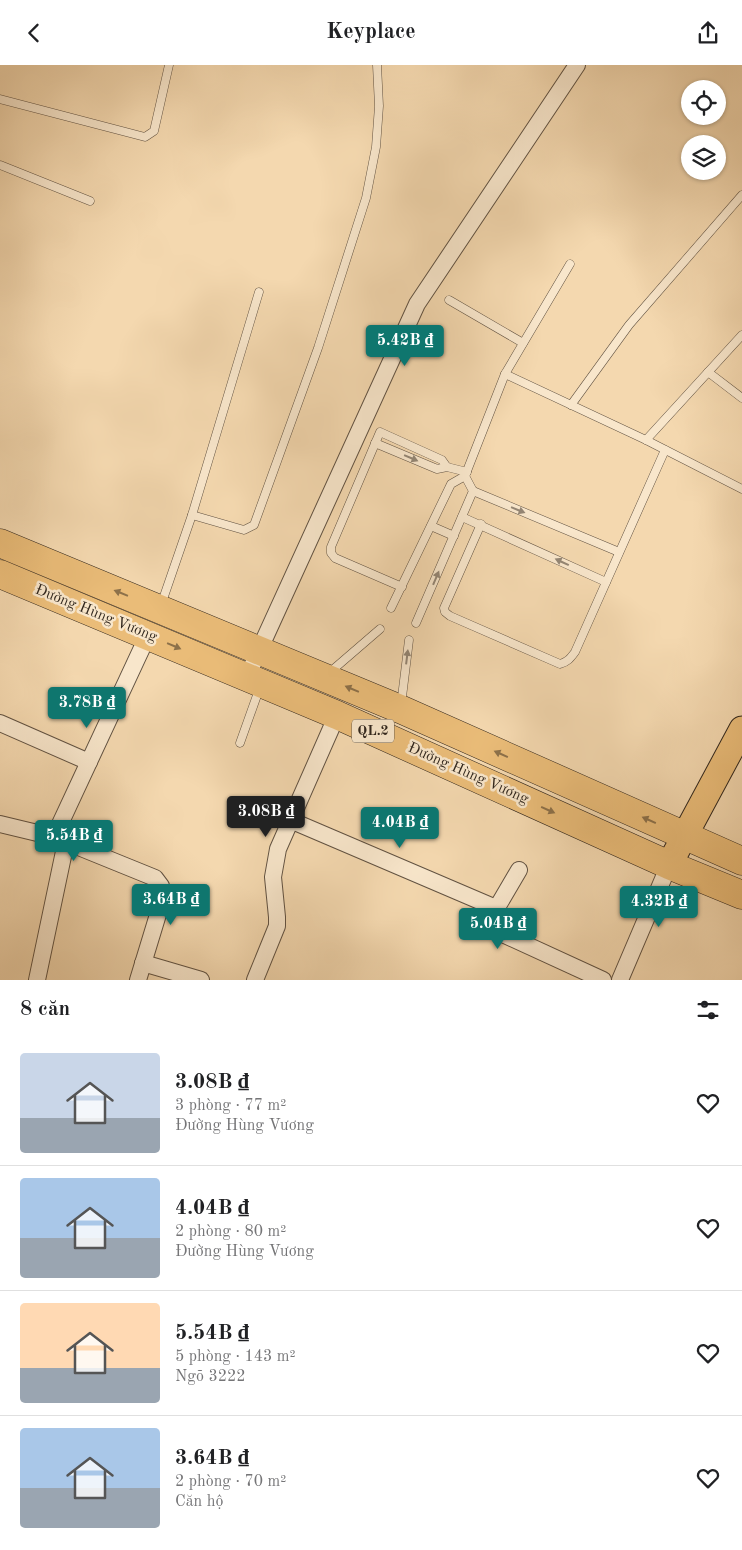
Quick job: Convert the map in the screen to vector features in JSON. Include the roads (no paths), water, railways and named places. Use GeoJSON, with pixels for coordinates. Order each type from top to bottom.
{"type":"FeatureCollection","features":[{"type":"Feature","properties":{"kind":"highway","name":"Đường Hùng Vương"},"geometry":{"type":"LineString","coordinates":[[0,543],[400,709],[742,861]]}},
{"type":"Feature","properties":{"kind":"highway","name":"Đường Hùng Vương"},"geometry":{"type":"LineString","coordinates":[[1,579],[148,635],[337,715],[669,865],[742,895]]}},
{"type":"Feature","properties":{"kind":"main road"},"geometry":{"type":"LineString","coordinates":[[669,865],[740,737]]}},
{"type":"Feature","properties":{"kind":"street"},"geometry":{"type":"LineString","coordinates":[[254,680],[259,650],[417,304],[577,65]]}},
{"type":"Feature","properties":{"kind":"street"},"geometry":{"type":"LineString","coordinates":[[37,980],[60,839],[89,761],[148,635]]}},
{"type":"Feature","properties":{"kind":"street"},"geometry":{"type":"LineString","coordinates":[[256,980],[277,926],[274,868],[278,849],[337,715]]}},
{"type":"Feature","properties":{"kind":"street"},"geometry":{"type":"LineString","coordinates":[[0,723],[89,761]]}},
{"type":"Feature","properties":{"kind":"street"},"geometry":{"type":"LineString","coordinates":[[290,820],[496,908]]}},
{"type":"Feature","properties":{"kind":"street"},"geometry":{"type":"LineString","coordinates":[[0,824],[60,839],[155,878],[161,886],[163,898],[138,980]]}},
{"type":"Feature","properties":{"kind":"street"},"geometry":{"type":"LineString","coordinates":[[620,980],[669,865]]}},
{"type":"Feature","properties":{"kind":"street"},"geometry":{"type":"LineString","coordinates":[[519,870],[496,908],[490,922],[494,930],[603,980]]}},
{"type":"Feature","properties":{"kind":"street"},"geometry":{"type":"LineString","coordinates":[[144,963],[201,980]]}},
{"type":"Feature","properties":{"kind":"lane"},"geometry":{"type":"LineString","coordinates":[[0,99],[145,137],[154,131],[169,65]]}},
{"type":"Feature","properties":{"kind":"lane"},"geometry":{"type":"LineString","coordinates":[[192,515],[244,530],[254,525],[318,348],[366,198],[376,139],[379,106],[377,65]]}},
{"type":"Feature","properties":{"kind":"lane"},"geometry":{"type":"LineString","coordinates":[[0,165],[90,201]]}},
{"type":"Feature","properties":{"kind":"lane"},"geometry":{"type":"LineString","coordinates":[[571,405],[629,325],[742,195]]}},
{"type":"Feature","properties":{"kind":"lane"},"geometry":{"type":"LineString","coordinates":[[391,608],[451,484],[466,474],[504,373],[570,264]]}},
{"type":"Feature","properties":{"kind":"lane"},"geometry":{"type":"LineString","coordinates":[[159,609],[192,515],[259,292]]}},
{"type":"Feature","properties":{"kind":"lane"},"geometry":{"type":"LineString","coordinates":[[449,300],[523,343]]}},
{"type":"Feature","properties":{"kind":"lane"},"geometry":{"type":"LineString","coordinates":[[646,440],[742,335]]}},
{"type":"Feature","properties":{"kind":"lane"},"geometry":{"type":"LineString","coordinates":[[708,372],[742,398]]}},
{"type":"Feature","properties":{"kind":"lane"},"geometry":{"type":"LineString","coordinates":[[504,373],[646,440],[742,489]]}},
{"type":"Feature","properties":{"kind":"lane"},"geometry":{"type":"LineString","coordinates":[[402,587],[335,558],[331,553],[331,547],[380,432],[442,460],[447,467]]}},
{"type":"Feature","properties":{"kind":"lane"},"geometry":{"type":"LineString","coordinates":[[375,443],[438,469],[447,467],[466,474],[473,491],[619,552]]}},
{"type":"Feature","properties":{"kind":"lane"},"geometry":{"type":"LineString","coordinates":[[481,524],[444,608],[445,611],[450,616],[560,664],[570,659],[574,652],[665,450]]}},
{"type":"Feature","properties":{"kind":"lane"},"geometry":{"type":"LineString","coordinates":[[416,623],[473,491]]}},
{"type":"Feature","properties":{"kind":"lane"},"geometry":{"type":"LineString","coordinates":[[462,517],[606,582]]}},
{"type":"Feature","properties":{"kind":"lane"},"geometry":{"type":"LineString","coordinates":[[431,526],[454,536]]}},
{"type":"Feature","properties":{"kind":"lane"},"geometry":{"type":"LineString","coordinates":[[324,677],[380,629]]}},
{"type":"Feature","properties":{"kind":"lane"},"geometry":{"type":"LineString","coordinates":[[400,709],[409,640]]}},
{"type":"Feature","properties":{"kind":"lane"},"geometry":{"type":"LineString","coordinates":[[240,743],[254,680]]}}]}
